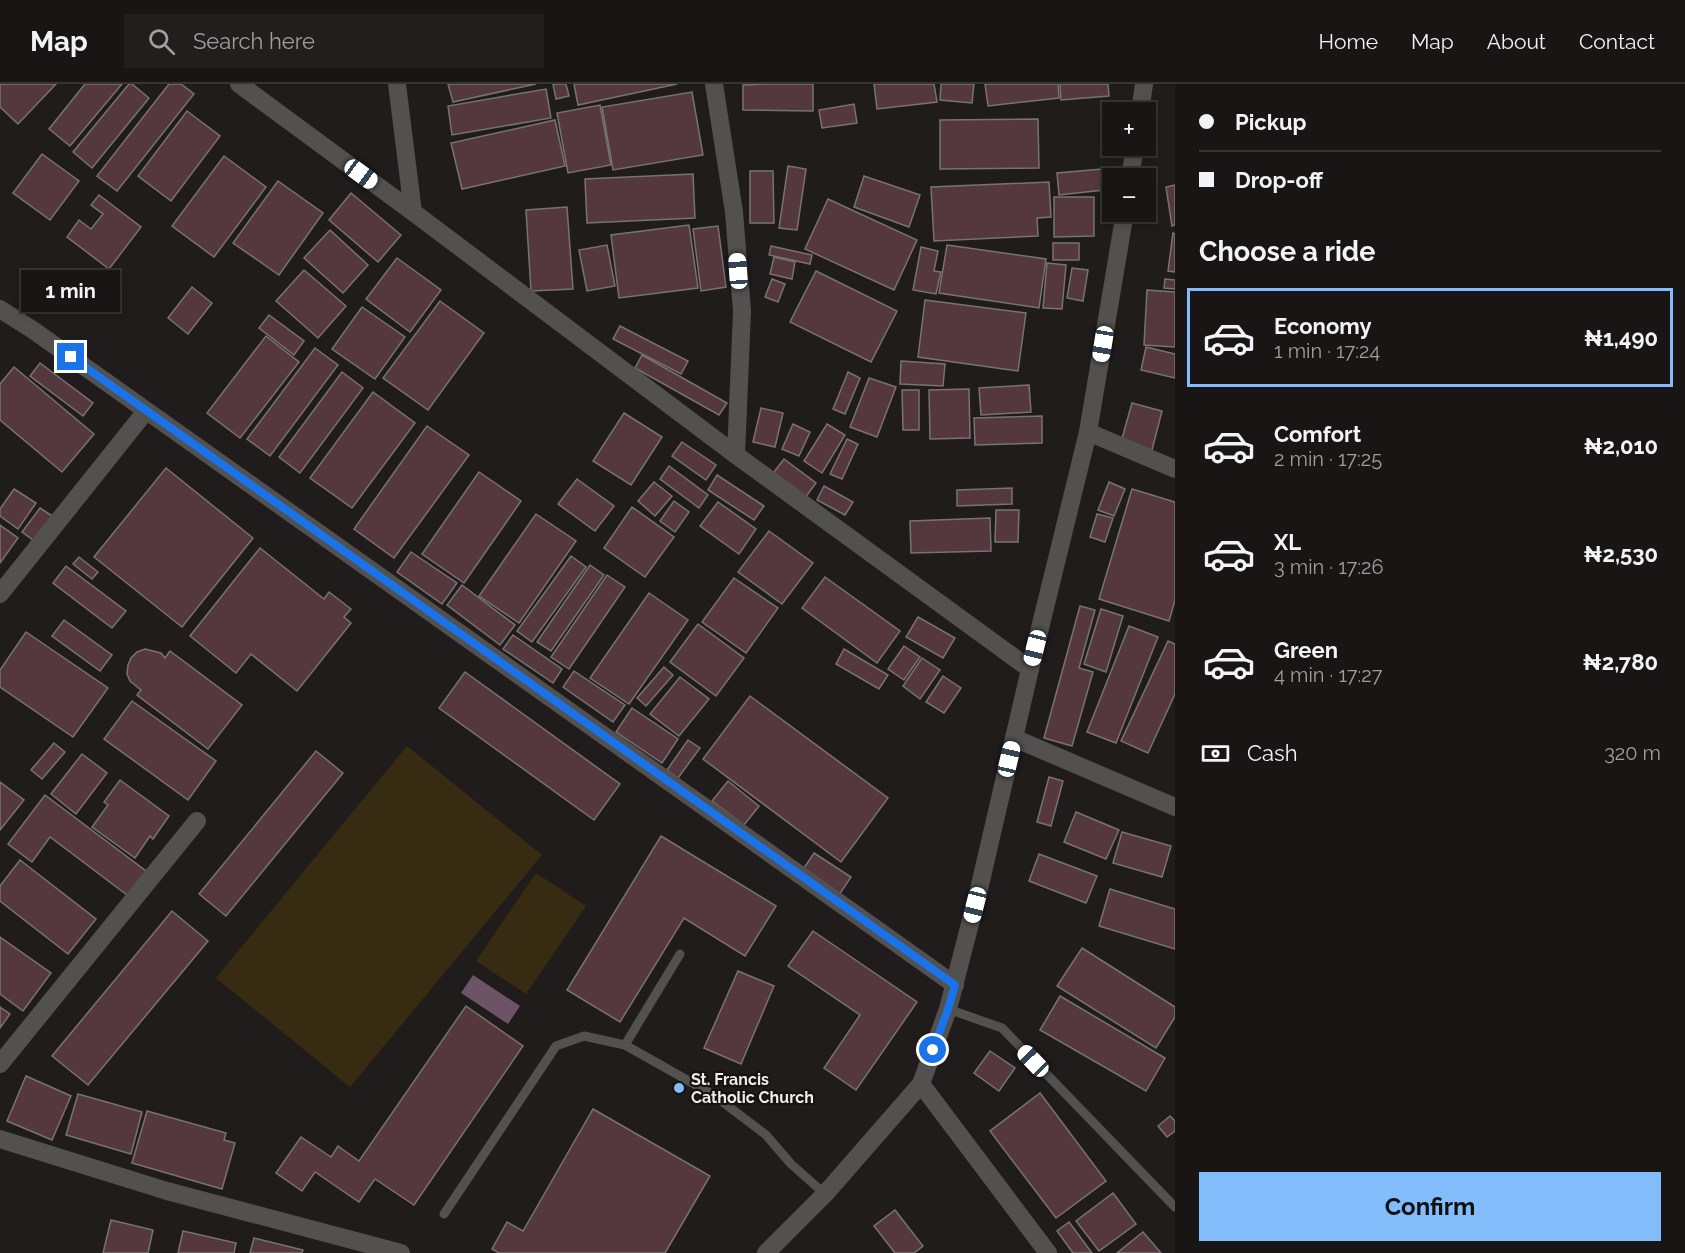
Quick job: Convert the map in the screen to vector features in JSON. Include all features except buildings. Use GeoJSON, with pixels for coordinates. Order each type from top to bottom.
{"type":"FeatureCollection","features":[{"type":"Feature","properties":{"kind":"street"},"geometry":{"type":"LineString","coordinates":[[239,84],[736,455],[1030,669]]}},
{"type":"Feature","properties":{"kind":"street"},"geometry":{"type":"LineString","coordinates":[[397,84],[413,212]]}},
{"type":"Feature","properties":{"kind":"street"},"geometry":{"type":"LineString","coordinates":[[714,84],[734,212],[742,311],[736,455]]}},
{"type":"Feature","properties":{"kind":"street"},"geometry":{"type":"LineString","coordinates":[[1141,102],[1144,84]]}},
{"type":"Feature","properties":{"kind":"street"},"geometry":{"type":"LineString","coordinates":[[766,1253],[825,1194],[921,1084],[948,1009],[980,885],[1088,432],[1123,222]]}},
{"type":"Feature","properties":{"kind":"street"},"geometry":{"type":"LineString","coordinates":[[0,309],[33,330],[955,985]]}},
{"type":"Feature","properties":{"kind":"street"},"geometry":{"type":"LineString","coordinates":[[0,594],[146,411]]}},
{"type":"Feature","properties":{"kind":"street"},"geometry":{"type":"LineString","coordinates":[[1088,432],[1175,469]]}},
{"type":"Feature","properties":{"kind":"street"},"geometry":{"type":"LineString","coordinates":[[1014,738],[1175,807]]}},
{"type":"Feature","properties":{"kind":"street"},"geometry":{"type":"LineString","coordinates":[[0,1064],[197,821]]}},
{"type":"Feature","properties":{"kind":"street"},"geometry":{"type":"LineString","coordinates":[[921,1084],[1048,1253]]}},
{"type":"Feature","properties":{"kind":"street"},"geometry":{"type":"LineString","coordinates":[[0,1138],[167,1191],[401,1253]]}},
{"type":"Feature","properties":{"kind":"lane"},"geometry":{"type":"LineString","coordinates":[[626,1045],[680,954]]}},
{"type":"Feature","properties":{"kind":"lane"},"geometry":{"type":"LineString","coordinates":[[948,1009],[1002,1028],[1175,1207]]}},
{"type":"Feature","properties":{"kind":"lane"},"geometry":{"type":"LineString","coordinates":[[444,1214],[556,1046],[584,1036],[626,1045],[712,1094],[766,1135],[791,1164],[825,1194]]}},
{"type":"Feature","properties":{"kind":"shaded area"},"geometry":{"type":"Polygon","coordinates":[[[407,746],[542,855],[350,1087],[216,978],[407,746]]]}},
{"type":"Feature","properties":{"kind":"shaded area"},"geometry":{"type":"Polygon","coordinates":[[[536,873],[586,906],[526,994],[476,961],[536,873]]]}},
{"type":"Feature","properties":{"kind":"shaded area"},"geometry":{"type":"Polygon","coordinates":[[[473,975],[520,1006],[508,1024],[461,993],[473,975]]]}},
{"type":"Feature","properties":{"kind":"place","name":"St. Francis Catholic Church"},"geometry":{"type":"Point","coordinates":[679,1088]}},
{"type":"Feature","properties":{"kind":"route"},"geometry":{"type":"LineString","coordinates":[[71,357],[955,985],[933,1050]]}}]}
